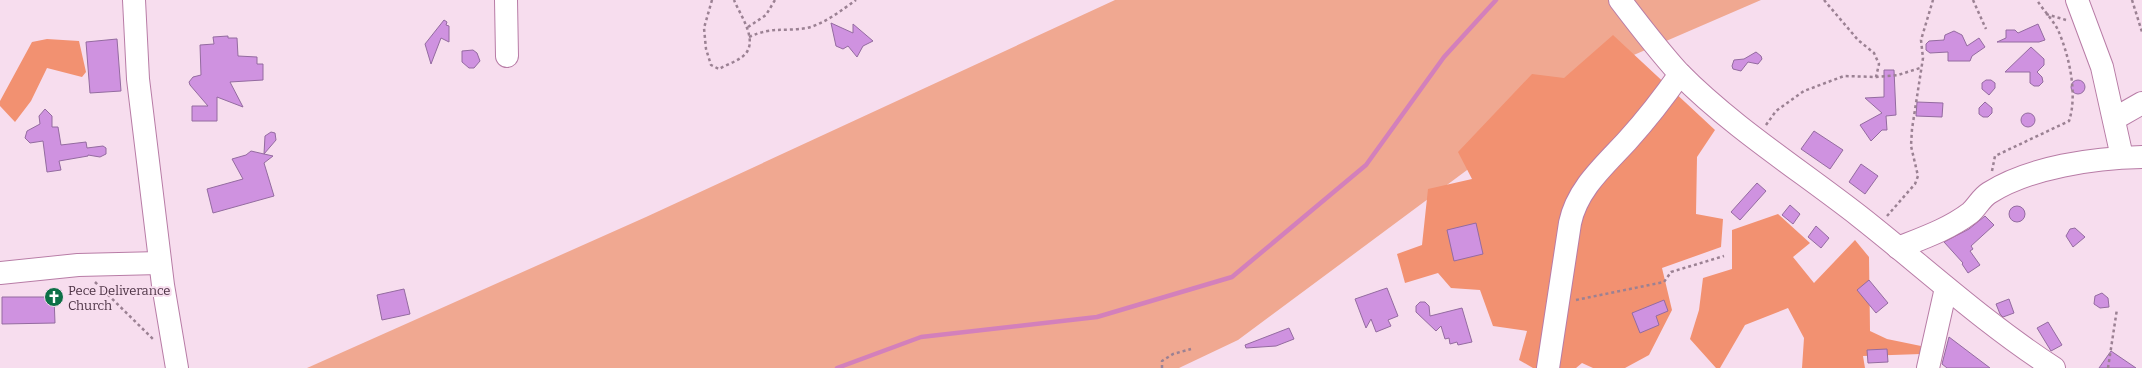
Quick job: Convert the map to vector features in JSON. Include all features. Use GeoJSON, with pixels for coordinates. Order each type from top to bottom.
{"type":"FeatureCollection","features":[{"type":"Feature","properties":{"kind":"street"},"geometry":{"type":"LineString","coordinates":[[134,0],[138,80],[160,263],[177,368]]}},
{"type":"Feature","properties":{"kind":"street"},"geometry":{"type":"LineString","coordinates":[[506,0],[507,56]]}},
{"type":"Feature","properties":{"kind":"street"},"geometry":{"type":"LineString","coordinates":[[1620,0],[1680,74],[1756,138],[1898,248],[1993,326],[2054,368]]}},
{"type":"Feature","properties":{"kind":"street"},"geometry":{"type":"LineString","coordinates":[[1898,248],[1959,220],[1971,212],[1989,193],[2026,176],[2070,164],[2132,157],[2114,119],[2097,51],[2077,0]]}},
{"type":"Feature","properties":{"kind":"street"},"geometry":{"type":"LineString","coordinates":[[1548,368],[1572,213],[1578,198],[1600,168],[1627,141],[1662,99],[1680,74]]}},
{"type":"Feature","properties":{"kind":"street"},"geometry":{"type":"LineString","coordinates":[[2114,119],[2142,103]]}},
{"type":"Feature","properties":{"kind":"street"},"geometry":{"type":"LineString","coordinates":[[0,273],[78,265],[160,263]]}},
{"type":"Feature","properties":{"kind":"street"},"geometry":{"type":"LineString","coordinates":[[1928,368],[1946,288]]}},
{"type":"Feature","properties":{"kind":"path"},"geometry":{"type":"LineString","coordinates":[[712,0],[704,28],[706,49],[711,64],[719,69],[743,57],[747,51],[749,37],[748,27],[734,0]]}},
{"type":"Feature","properties":{"kind":"path"},"geometry":{"type":"LineString","coordinates":[[748,27],[766,15],[775,0]]}},
{"type":"Feature","properties":{"kind":"path"},"geometry":{"type":"LineString","coordinates":[[749,37],[764,30],[808,28],[840,12],[856,0]]}},
{"type":"Feature","properties":{"kind":"path"},"geometry":{"type":"LineString","coordinates":[[1824,0],[1858,40],[1874,53],[1879,64],[1876,77]]}},
{"type":"Feature","properties":{"kind":"path"},"geometry":{"type":"LineString","coordinates":[[1875,230],[1915,184],[1918,176],[1910,146],[1920,68],[1923,58],[1921,40],[1933,0]]}},
{"type":"Feature","properties":{"kind":"path"},"geometry":{"type":"LineString","coordinates":[[1973,0],[1986,30]]}},
{"type":"Feature","properties":{"kind":"path"},"geometry":{"type":"LineString","coordinates":[[1995,156],[2069,121],[2071,114],[2072,90],[2067,61],[2058,29],[2037,0]]}},
{"type":"Feature","properties":{"kind":"path"},"geometry":{"type":"LineString","coordinates":[[2132,0],[2142,32]]}},
{"type":"Feature","properties":{"kind":"path"},"geometry":{"type":"LineString","coordinates":[[1756,138],[1776,111],[1804,90],[1844,76],[1876,77],[1898,75],[1920,68]]}},
{"type":"Feature","properties":{"kind":"path"},"geometry":{"type":"LineString","coordinates":[[1558,303],[1664,282],[1671,272],[1724,256]]}},
{"type":"Feature","properties":{"kind":"path"},"geometry":{"type":"LineString","coordinates":[[78,265],[154,340]]}},
{"type":"Feature","properties":{"kind":"path"},"geometry":{"type":"LineString","coordinates":[[2108,368],[2117,309]]}},
{"type":"Feature","properties":{"kind":"path"},"geometry":{"type":"LineString","coordinates":[[1162,368],[1162,361],[1173,354],[1192,349]]}},
{"type":"Feature","properties":{"kind":"shaded area"},"geometry":{"type":"Polygon","coordinates":[[[1115,0],[1761,0],[1606,67],[1238,340],[1179,368],[307,368],[646,217],[1115,0]]]}},
{"type":"Feature","properties":{"kind":"shaded area"},"geometry":{"type":"Polygon","coordinates":[[[1613,35],[1715,130],[1697,157],[1696,214],[1723,219],[1721,247],[1662,268],[1672,310],[1649,355],[1625,368],[1593,368],[1582,363],[1576,368],[1533,368],[1519,360],[1527,331],[1493,326],[1480,290],[1451,288],[1438,273],[1405,283],[1397,254],[1422,245],[1428,189],[1472,179],[1458,152],[1532,74],[1564,78],[1613,35]]]}},
{"type":"Feature","properties":{"kind":"shaded area"},"geometry":{"type":"Polygon","coordinates":[[[47,39],[79,41],[86,72],[82,77],[47,68],[31,101],[15,122],[0,106],[0,101],[32,42],[47,39]]]}},
{"type":"Feature","properties":{"kind":"shaded area"},"geometry":{"type":"Polygon","coordinates":[[[1778,214],[1810,243],[1793,257],[1814,283],[1855,240],[1869,257],[1870,331],[1887,339],[1921,346],[1921,354],[1863,356],[1865,368],[1802,368],[1804,338],[1788,308],[1745,325],[1720,368],[1716,368],[1690,339],[1699,310],[1703,278],[1732,269],[1732,230],[1778,214]]]}},
{"type":"Feature","properties":{"kind":"building"},"geometry":{"type":"Polygon","coordinates":[[[444,20],[447,22],[446,25],[449,26],[449,42],[441,38],[431,64],[425,44],[444,20]]]}},
{"type":"Feature","properties":{"kind":"building"},"geometry":{"type":"Polygon","coordinates":[[[831,23],[853,33],[853,24],[873,41],[863,46],[857,57],[848,46],[843,49],[836,46],[831,23]]]}},
{"type":"Feature","properties":{"kind":"building"},"geometry":{"type":"Polygon","coordinates":[[[2038,24],[2045,40],[2039,42],[1997,42],[2006,38],[2006,30],[2015,30],[2018,33],[2038,24]]]}},
{"type":"Feature","properties":{"kind":"building"},"geometry":{"type":"Polygon","coordinates":[[[1954,31],[1962,35],[1967,46],[1979,38],[1985,47],[1972,56],[1970,61],[1948,61],[1948,52],[1930,53],[1926,50],[1926,44],[1929,41],[1944,40],[1945,35],[1954,31]]]}},
{"type":"Feature","properties":{"kind":"building"},"geometry":{"type":"Polygon","coordinates":[[[228,36],[228,38],[237,38],[238,56],[257,57],[257,64],[263,64],[263,80],[230,82],[243,107],[217,97],[217,121],[192,121],[192,106],[208,106],[189,82],[193,77],[201,75],[200,45],[214,44],[213,37],[228,36]]]}},
{"type":"Feature","properties":{"kind":"building"},"geometry":{"type":"Polygon","coordinates":[[[117,39],[121,91],[90,93],[86,42],[117,39]]]}},
{"type":"Feature","properties":{"kind":"building"},"geometry":{"type":"Polygon","coordinates":[[[2031,47],[2044,59],[2044,65],[2037,72],[2042,77],[2043,82],[2039,86],[2034,86],[2030,83],[2030,72],[2005,72],[2031,47]]]}},
{"type":"Feature","properties":{"kind":"building"},"geometry":{"type":"Polygon","coordinates":[[[473,50],[477,53],[480,61],[474,68],[469,68],[462,62],[462,51],[473,50]]]}},
{"type":"Feature","properties":{"kind":"building"},"geometry":{"type":"Polygon","coordinates":[[[1756,52],[1762,59],[1758,64],[1748,62],[1741,71],[1733,69],[1732,66],[1734,60],[1744,59],[1756,52]]]}},
{"type":"Feature","properties":{"kind":"building"},"geometry":{"type":"Polygon","coordinates":[[[1884,70],[1894,70],[1896,115],[1886,116],[1887,130],[1882,130],[1871,141],[1860,125],[1882,113],[1865,98],[1884,97],[1884,70]]]}},
{"type":"Feature","properties":{"kind":"building"},"geometry":{"type":"Polygon","coordinates":[[[1986,80],[1991,80],[1995,83],[1995,88],[1989,95],[1982,89],[1982,83],[1986,80]]]}},
{"type":"Feature","properties":{"kind":"building"},"geometry":{"type":"Polygon","coordinates":[[[2078,80],[2083,82],[2085,87],[2083,92],[2078,94],[2073,92],[2071,87],[2073,82],[2078,80]]]}},
{"type":"Feature","properties":{"kind":"building"},"geometry":{"type":"Polygon","coordinates":[[[1917,102],[1943,103],[1942,117],[1916,116],[1917,102]]]}},
{"type":"Feature","properties":{"kind":"building"},"geometry":{"type":"Polygon","coordinates":[[[1985,102],[1992,108],[1992,113],[1988,117],[1983,117],[1979,114],[1979,108],[1985,102]]]}},
{"type":"Feature","properties":{"kind":"building"},"geometry":{"type":"Polygon","coordinates":[[[45,109],[52,116],[52,127],[58,127],[61,145],[86,142],[87,148],[103,146],[106,148],[106,154],[100,157],[88,155],[59,161],[61,170],[47,172],[43,141],[30,143],[25,138],[27,131],[40,124],[39,116],[45,109]]]}},
{"type":"Feature","properties":{"kind":"building"},"geometry":{"type":"Polygon","coordinates":[[[2028,113],[2033,115],[2035,120],[2033,125],[2028,127],[2023,125],[2021,120],[2023,115],[2028,113]]]}},
{"type":"Feature","properties":{"kind":"building"},"geometry":{"type":"Polygon","coordinates":[[[1814,131],[1843,150],[1830,169],[1801,149],[1814,131]]]}},
{"type":"Feature","properties":{"kind":"building"},"geometry":{"type":"Polygon","coordinates":[[[271,132],[275,133],[276,140],[264,154],[265,136],[271,132]]]}},
{"type":"Feature","properties":{"kind":"building"},"geometry":{"type":"Polygon","coordinates":[[[251,151],[273,156],[264,163],[274,196],[213,213],[207,189],[243,179],[232,159],[246,155],[251,151]]]}},
{"type":"Feature","properties":{"kind":"building"},"geometry":{"type":"Polygon","coordinates":[[[1861,164],[1878,176],[1865,194],[1849,182],[1861,164]]]}},
{"type":"Feature","properties":{"kind":"building"},"geometry":{"type":"Polygon","coordinates":[[[1757,183],[1766,191],[1740,220],[1731,212],[1757,183]]]}},
{"type":"Feature","properties":{"kind":"building"},"geometry":{"type":"Polygon","coordinates":[[[1790,205],[1800,214],[1793,224],[1782,215],[1790,205]]]}},
{"type":"Feature","properties":{"kind":"building"},"geometry":{"type":"Polygon","coordinates":[[[2017,206],[2024,211],[2025,214],[2020,221],[2017,222],[2010,217],[2009,214],[2014,207],[2017,206]]]}},
{"type":"Feature","properties":{"kind":"building"},"geometry":{"type":"Polygon","coordinates":[[[1985,216],[1994,225],[1971,246],[1973,249],[1970,251],[1980,265],[1968,273],[1962,264],[1963,263],[1944,242],[1969,229],[1985,216]]]}},
{"type":"Feature","properties":{"kind":"building"},"geometry":{"type":"Polygon","coordinates":[[[1476,223],[1483,254],[1454,261],[1447,230],[1476,223]]]}},
{"type":"Feature","properties":{"kind":"building"},"geometry":{"type":"Polygon","coordinates":[[[1816,226],[1829,238],[1821,248],[1808,237],[1816,226]]]}},
{"type":"Feature","properties":{"kind":"building"},"geometry":{"type":"Polygon","coordinates":[[[2075,228],[2085,237],[2073,247],[2066,236],[2070,229],[2075,228]]]}},
{"type":"Feature","properties":{"kind":"building"},"geometry":{"type":"Polygon","coordinates":[[[1869,280],[1888,303],[1876,313],[1857,290],[1869,280]]]}},
{"type":"Feature","properties":{"kind":"building"},"geometry":{"type":"Polygon","coordinates":[[[1387,288],[1398,316],[1388,320],[1391,326],[1376,332],[1371,319],[1366,328],[1355,299],[1387,288]]]}},
{"type":"Feature","properties":{"kind":"building"},"geometry":{"type":"Polygon","coordinates":[[[404,289],[410,314],[382,320],[377,295],[404,289]]]}},
{"type":"Feature","properties":{"kind":"building"},"geometry":{"type":"Polygon","coordinates":[[[2102,293],[2108,298],[2109,307],[2100,308],[2094,304],[2095,296],[2102,293]]]}},
{"type":"Feature","properties":{"kind":"building"},"geometry":{"type":"Polygon","coordinates":[[[2,297],[54,297],[55,323],[2,324],[2,297]]]}},
{"type":"Feature","properties":{"kind":"building"},"geometry":{"type":"Polygon","coordinates":[[[2009,299],[2014,313],[2003,317],[2000,314],[1996,304],[2009,299]]]}},
{"type":"Feature","properties":{"kind":"building"},"geometry":{"type":"Polygon","coordinates":[[[1664,300],[1668,311],[1656,316],[1659,325],[1640,333],[1632,313],[1664,300]]]}},
{"type":"Feature","properties":{"kind":"building"},"geometry":{"type":"Polygon","coordinates":[[[1420,302],[1425,302],[1429,306],[1430,316],[1462,308],[1472,342],[1458,345],[1457,342],[1450,344],[1449,338],[1445,339],[1441,326],[1436,331],[1416,312],[1416,306],[1420,302]]]}},
{"type":"Feature","properties":{"kind":"building"},"geometry":{"type":"Polygon","coordinates":[[[2048,322],[2062,345],[2051,351],[2037,328],[2048,322]]]}},
{"type":"Feature","properties":{"kind":"building"},"geometry":{"type":"Polygon","coordinates":[[[1289,328],[1294,339],[1276,346],[1246,348],[1245,345],[1289,328]]]}},
{"type":"Feature","properties":{"kind":"building"},"geometry":{"type":"Polygon","coordinates":[[[1949,337],[1990,368],[1947,368],[1942,364],[1949,337]]]}},
{"type":"Feature","properties":{"kind":"building"},"geometry":{"type":"Polygon","coordinates":[[[1887,349],[1888,362],[1868,363],[1867,350],[1887,349]]]}},
{"type":"Feature","properties":{"kind":"building"},"geometry":{"type":"Polygon","coordinates":[[[2111,351],[2136,368],[2099,368],[2111,351]]]}},
{"type":"Feature","properties":{"kind":"waterway"},"geometry":{"type":"LineString","coordinates":[[837,368],[921,337],[1097,317],[1232,277],[1366,165],[1444,57],[1496,0]]}},
{"type":"Feature","properties":{"kind":"place","name":"Pece Deliverance Church"},"geometry":{"type":"Point","coordinates":[54,297]}}]}
